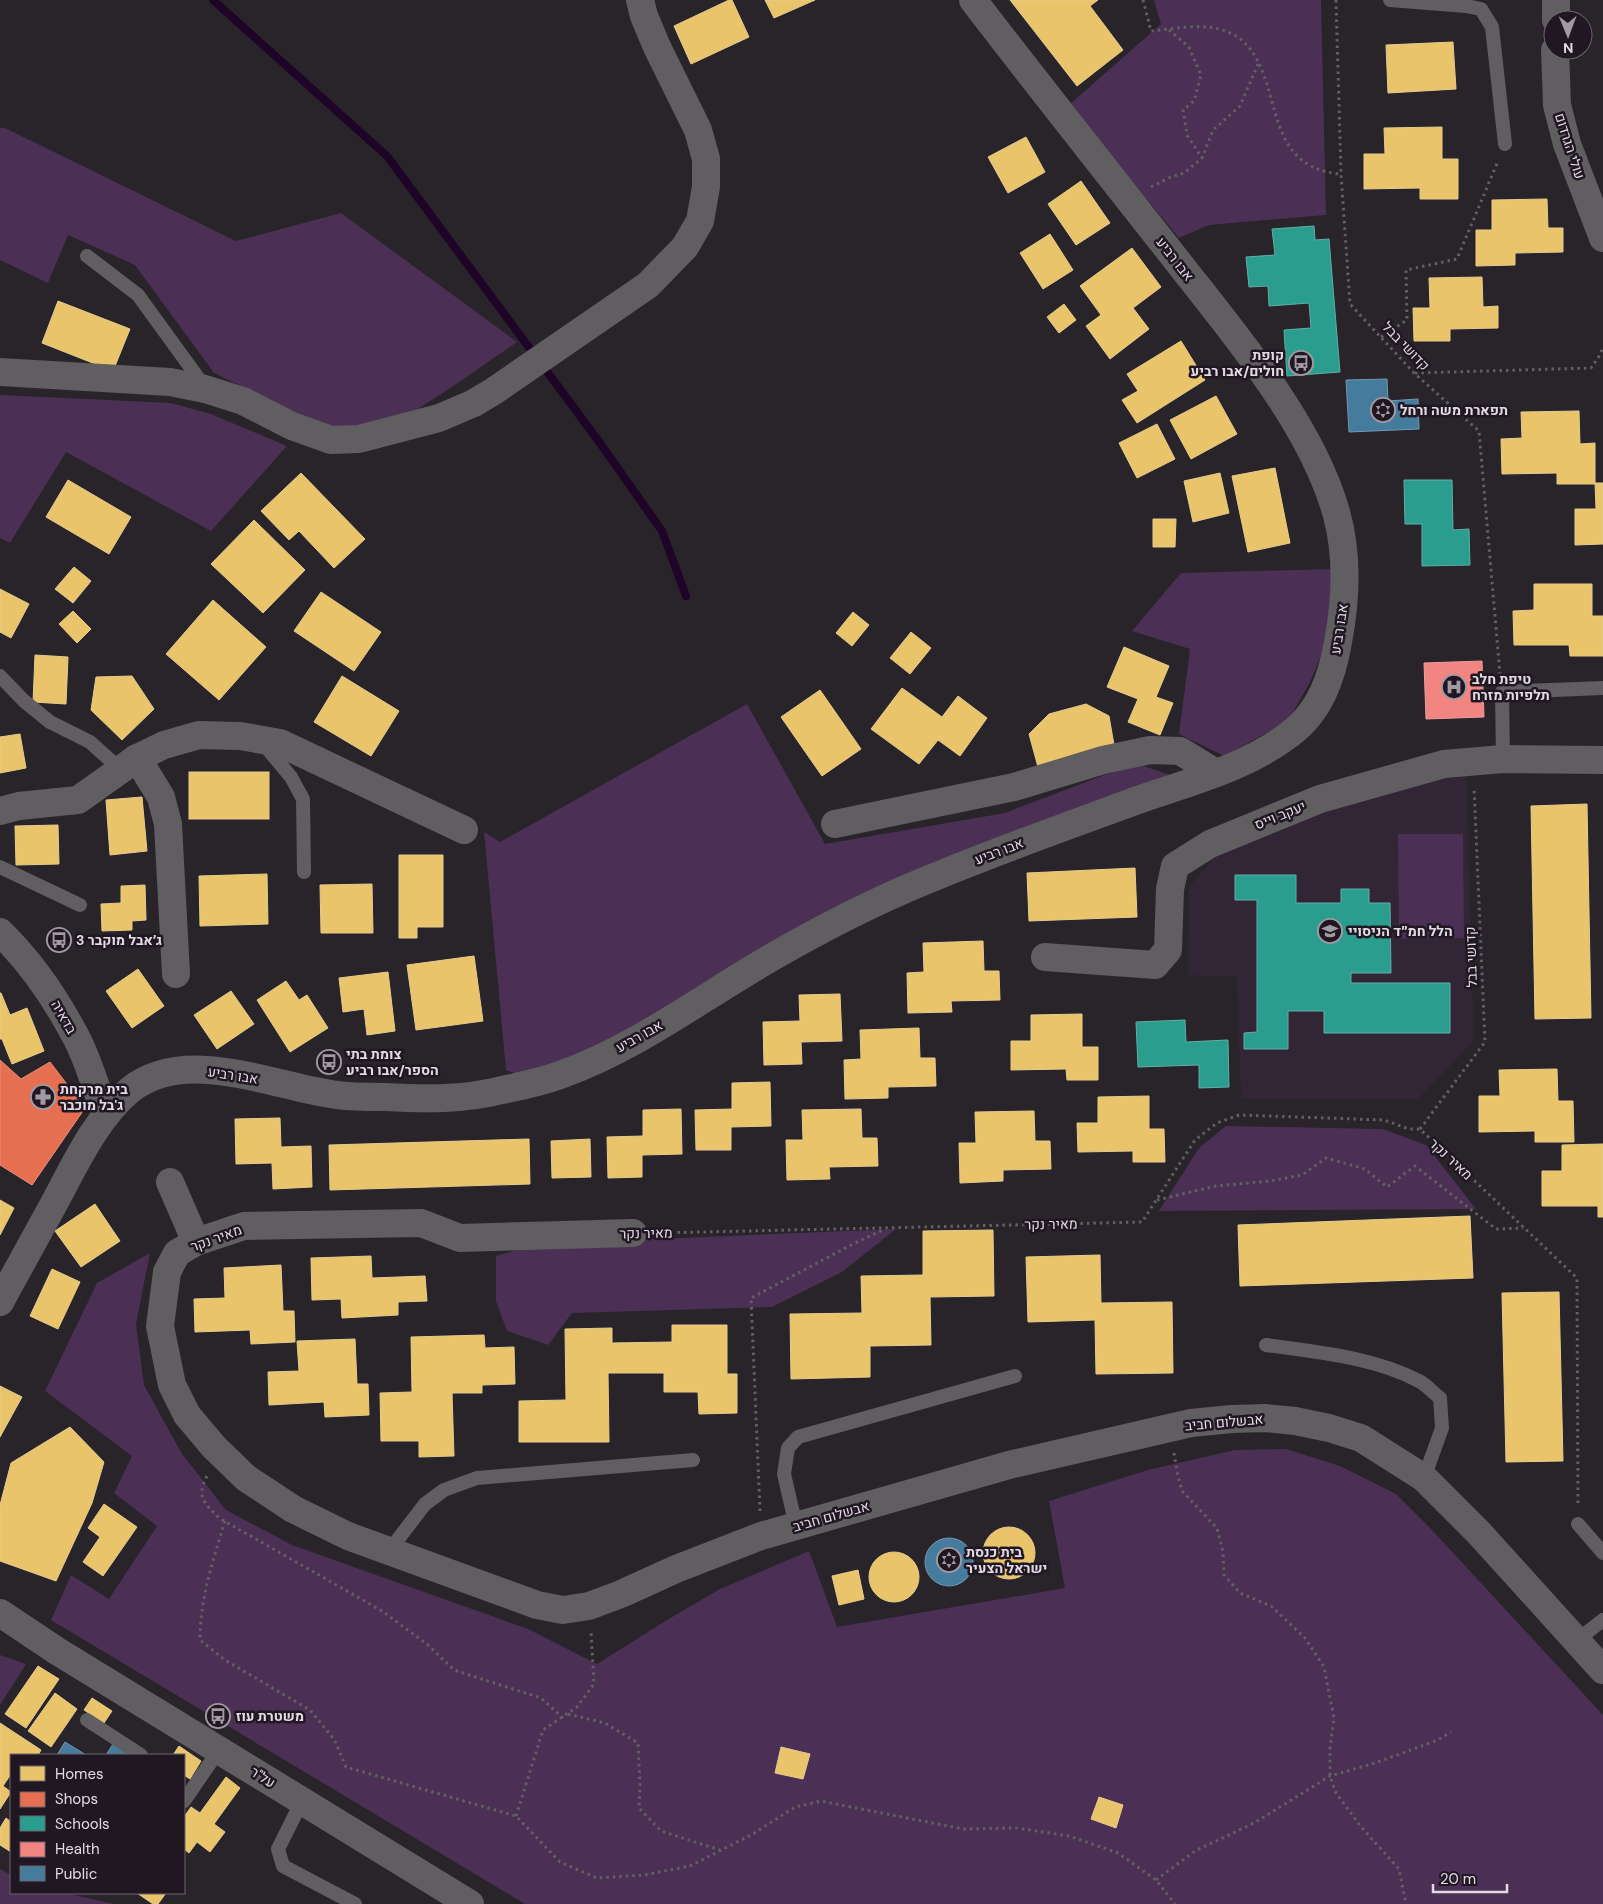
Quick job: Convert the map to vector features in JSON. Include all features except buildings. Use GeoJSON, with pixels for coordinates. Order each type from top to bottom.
{"type":"FeatureCollection","features":[{"type":"Feature","properties":{"kind":"street"},"geometry":{"type":"LineString","coordinates":[[0,372],[170,382],[205,388],[243,401],[292,426],[331,440],[359,440],[439,418],[494,391],[648,285],[685,247],[700,221],[706,187],[706,159],[698,130],[657,47],[644,16],[640,0]]}},
{"type":"Feature","properties":{"kind":"street","name":"אבו רביע"},"geometry":{"type":"LineString","coordinates":[[0,1302],[74,1165],[106,1116],[128,1092],[148,1078],[167,1072],[189,1070],[224,1072],[338,1095],[435,1099],[476,1096],[558,1076],[598,1059],[639,1038],[760,964],[851,914],[923,881],[1041,835],[1234,766],[1289,736],[1305,721],[1322,696],[1332,672],[1344,600],[1343,556],[1337,517],[1325,482],[1289,414],[1245,348],[973,0]]}},
{"type":"Feature","properties":{"kind":"street","name":"עולי הגרדום"},"geometry":{"type":"LineString","coordinates":[[1555,60],[1557,105],[1567,144],[1603,238]]}},
{"type":"Feature","properties":{"kind":"street"},"geometry":{"type":"LineString","coordinates":[[0,811],[19,806],[54,804],[78,800],[128,764],[164,744],[200,735],[240,736],[280,742],[464,830]]}},
{"type":"Feature","properties":{"kind":"street"},"geometry":{"type":"LineString","coordinates":[[835,824],[1014,787],[1103,760],[1150,750],[1180,751],[1216,773]]}},
{"type":"Feature","properties":{"kind":"street","name":"יעקב וייס"},"geometry":{"type":"LineString","coordinates":[[1045,957],[1155,965],[1168,950],[1170,889],[1175,866],[1210,844],[1320,799],[1444,764],[1503,759],[1603,760]]}},
{"type":"Feature","properties":{"kind":"street"},"geometry":{"type":"LineString","coordinates":[[128,764],[161,797],[168,824],[176,974]]}},
{"type":"Feature","properties":{"kind":"street","name":"בדאיה"},"geometry":{"type":"LineString","coordinates":[[0,932],[19,952],[48,989],[77,1038],[106,1116]]}},
{"type":"Feature","properties":{"kind":"street"},"geometry":{"type":"LineString","coordinates":[[170,1182],[196,1242]]}},
{"type":"Feature","properties":{"kind":"street","name":"מאיר נקר"},"geometry":{"type":"LineString","coordinates":[[633,1233],[460,1238],[421,1223],[244,1226],[222,1232],[196,1242],[177,1254],[166,1272],[160,1326],[172,1385],[187,1414],[225,1458],[246,1478],[294,1509],[348,1536],[537,1604],[563,1610],[589,1606],[761,1536]]}},
{"type":"Feature","properties":{"kind":"street","name":"אבשלום חביב"},"geometry":{"type":"LineString","coordinates":[[761,1536],[1009,1465],[1093,1447],[1171,1427],[1232,1419],[1265,1418],[1295,1421],[1329,1428],[1361,1438],[1424,1478],[1480,1533],[1603,1670]]}},
{"type":"Feature","properties":{"kind":"street","name":"על\"ר"},"geometry":{"type":"LineString","coordinates":[[0,1613],[57,1651],[470,1904]]}},
{"type":"Feature","properties":{"kind":"street","name":"על\"ר"},"geometry":{"type":"LineString","coordinates":[[0,1631],[57,1651]]}},
{"type":"Feature","properties":{"kind":"lane"},"geometry":{"type":"LineString","coordinates":[[1390,0],[1466,6],[1481,9],[1492,27],[1505,144]]}},
{"type":"Feature","properties":{"kind":"lane"},"geometry":{"type":"LineString","coordinates":[[87,256],[138,295],[205,388]]}},
{"type":"Feature","properties":{"kind":"lane"},"geometry":{"type":"LineString","coordinates":[[0,676],[24,701],[50,722],[128,764]]}},
{"type":"Feature","properties":{"kind":"lane"},"geometry":{"type":"LineString","coordinates":[[1503,759],[1502,692],[1603,688]]}},
{"type":"Feature","properties":{"kind":"lane"},"geometry":{"type":"LineString","coordinates":[[259,739],[292,777],[303,799],[304,872]]}},
{"type":"Feature","properties":{"kind":"lane"},"geometry":{"type":"LineString","coordinates":[[0,867],[80,905]]}},
{"type":"Feature","properties":{"kind":"lane"},"geometry":{"type":"LineString","coordinates":[[1266,1345],[1312,1351],[1385,1366],[1421,1382],[1440,1398],[1442,1428],[1424,1478]]}},
{"type":"Feature","properties":{"kind":"lane"},"geometry":{"type":"LineString","coordinates":[[796,1526],[784,1474],[788,1448],[798,1437],[1015,1376]]}},
{"type":"Feature","properties":{"kind":"lane"},"geometry":{"type":"LineString","coordinates":[[389,1551],[425,1504],[444,1490],[477,1478],[693,1460]]}},
{"type":"Feature","properties":{"kind":"lane"},"geometry":{"type":"LineString","coordinates":[[1578,1524],[1603,1553]]}},
{"type":"Feature","properties":{"kind":"lane"},"geometry":{"type":"LineString","coordinates":[[1576,1641],[1603,1620]]}},
{"type":"Feature","properties":{"kind":"lane"},"geometry":{"type":"LineString","coordinates":[[87,1720],[139,1754]]}},
{"type":"Feature","properties":{"kind":"lane"},"geometry":{"type":"LineString","coordinates":[[185,1795],[219,1750]]}},
{"type":"Feature","properties":{"kind":"lane"},"geometry":{"type":"LineString","coordinates":[[302,1801],[278,1849],[283,1866],[355,1904]]}},
{"type":"Feature","properties":{"kind":"path"},"geometry":{"type":"LineString","coordinates":[[1143,0],[1151,31],[1185,27],[1215,29],[1228,32],[1247,44],[1264,74],[1272,109],[1284,137],[1297,158],[1323,173],[1341,174]]}},
{"type":"Feature","properties":{"kind":"path","name":"קדושי בבל"},"geometry":{"type":"LineString","coordinates":[[1336,0],[1341,174],[1350,304],[1414,373],[1479,431],[1502,692]]}},
{"type":"Feature","properties":{"kind":"path"},"geometry":{"type":"LineString","coordinates":[[1168,29],[1189,47],[1201,75],[1194,101],[1183,110],[1187,135],[1202,158]]}},
{"type":"Feature","properties":{"kind":"path"},"geometry":{"type":"LineString","coordinates":[[1128,199],[1171,177],[1184,173],[1202,158],[1213,130],[1240,106],[1258,64]]}},
{"type":"Feature","properties":{"kind":"path"},"geometry":{"type":"LineString","coordinates":[[1381,337],[1407,320],[1406,270],[1456,259],[1488,190],[1505,144]]}},
{"type":"Feature","properties":{"kind":"path"},"geometry":{"type":"LineString","coordinates":[[1414,373],[1591,368],[1603,347]]}},
{"type":"Feature","properties":{"kind":"path","name":"קדושי בבל"},"geometry":{"type":"LineString","coordinates":[[1420,1130],[1486,1042],[1473,761]]}},
{"type":"Feature","properties":{"kind":"path","name":"מאיר נקר"},"geometry":{"type":"LineString","coordinates":[[633,1233],[1142,1222],[1195,1140],[1217,1123],[1239,1115],[1384,1120],[1409,1129],[1420,1130],[1577,1278],[1578,1524]]}},
{"type":"Feature","properties":{"kind":"path"},"geometry":{"type":"LineString","coordinates":[[1157,1200],[1216,1186],[1270,1181],[1302,1175],[1326,1158],[1365,1169],[1387,1187],[1415,1166],[1496,1229],[1524,1228]]}},
{"type":"Feature","properties":{"kind":"path"},"geometry":{"type":"LineString","coordinates":[[761,1536],[751,1298],[853,1244],[888,1228]]}},
{"type":"Feature","properties":{"kind":"path"},"geometry":{"type":"LineString","coordinates":[[1171,1427],[1176,1472],[1182,1491],[1217,1528],[1223,1552],[1224,1575],[1240,1594],[1271,1606],[1305,1638],[1324,1667],[1334,1718],[1330,1749],[1330,1776],[1336,1793],[1362,1828],[1399,1869],[1406,1904]]}},
{"type":"Feature","properties":{"kind":"path"},"geometry":{"type":"LineString","coordinates":[[225,1458],[208,1474],[200,1489],[202,1500],[219,1518],[382,1611],[428,1645],[454,1670],[541,1698],[563,1718]]}},
{"type":"Feature","properties":{"kind":"path"},"geometry":{"type":"LineString","coordinates":[[225,1522],[210,1569],[200,1618],[200,1640],[225,1660],[310,1710],[334,1739],[346,1767],[516,1816],[560,1862],[597,1878],[644,1875],[690,1866],[753,1834],[795,1807],[821,1801],[963,1828],[1017,1828],[1070,1836],[1118,1854],[1156,1880],[1175,1904]]}},
{"type":"Feature","properties":{"kind":"path"},"geometry":{"type":"LineString","coordinates":[[516,1816],[543,1730],[577,1707],[594,1684],[589,1606]]}},
{"type":"Feature","properties":{"kind":"path"},"geometry":{"type":"LineString","coordinates":[[568,1714],[605,1723],[638,1743],[639,1808],[661,1831],[720,1850]]}},
{"type":"Feature","properties":{"kind":"path"},"geometry":{"type":"LineString","coordinates":[[1156,1880],[1195,1851],[1254,1823],[1330,1776],[1374,1763],[1438,1740],[1451,1732]]}},
{"type":"Feature","properties":{"kind":"shaded area"},"geometry":{"type":"Polygon","coordinates":[[[1154,0],[1321,0],[1326,215],[1209,225],[1179,238],[1069,105],[1161,24],[1154,0]]]}},
{"type":"Feature","properties":{"kind":"shaded area"},"geometry":{"type":"Polygon","coordinates":[[[0,128],[5,128],[236,241],[341,213],[517,342],[410,414],[369,426],[330,429],[214,373],[135,265],[68,235],[48,283],[0,260],[0,128]]]}},
{"type":"Feature","properties":{"kind":"shaded area"},"geometry":{"type":"Polygon","coordinates":[[[0,395],[171,403],[211,414],[287,446],[211,531],[66,452],[10,543],[0,538],[0,395]]]}},
{"type":"Feature","properties":{"kind":"shaded area"},"geometry":{"type":"Polygon","coordinates":[[[1332,569],[1331,632],[1310,682],[1288,721],[1224,756],[1179,734],[1190,649],[1132,631],[1181,573],[1332,569]]]}},
{"type":"Feature","properties":{"kind":"shaded area"},"geometry":{"type":"Polygon","coordinates":[[[747,704],[825,844],[1005,813],[1138,764],[1170,775],[967,849],[835,911],[602,1046],[520,1075],[506,1070],[484,832],[500,842],[747,704]]]}},
{"type":"Feature","properties":{"kind":"shaded area","name":"הלל חמ״ד הניסויי"},"geometry":{"type":"Polygon","coordinates":[[[1466,769],[1474,1041],[1418,1099],[1241,1099],[1237,977],[1188,975],[1189,887],[1216,856],[1327,802],[1466,769]]]}},
{"type":"Feature","properties":{"kind":"shaded area"},"geometry":{"type":"Polygon","coordinates":[[[1398,834],[1463,834],[1464,938],[1399,939],[1398,834]]]}},
{"type":"Feature","properties":{"kind":"shaded area"},"geometry":{"type":"Polygon","coordinates":[[[1226,1126],[1383,1129],[1426,1145],[1476,1209],[1159,1211],[1199,1148],[1226,1126]]]}},
{"type":"Feature","properties":{"kind":"shaded area"},"geometry":{"type":"Polygon","coordinates":[[[896,1229],[842,1272],[772,1307],[572,1313],[548,1345],[507,1331],[496,1301],[496,1256],[537,1244],[896,1229]]]}},
{"type":"Feature","properties":{"kind":"shaded area"},"geometry":{"type":"Polygon","coordinates":[[[150,1253],[136,1324],[144,1385],[182,1454],[226,1510],[292,1545],[528,1629],[597,1664],[720,1589],[809,1551],[837,1627],[1065,1588],[1049,1501],[1148,1470],[1235,1450],[1286,1449],[1340,1466],[1396,1494],[1432,1530],[1603,1715],[1603,1904],[525,1904],[51,1620],[71,1575],[109,1599],[157,1526],[114,1493],[132,1456],[45,1391],[97,1283],[150,1253]]]}},
{"type":"Feature","properties":{"kind":"shaded area"},"geometry":{"type":"Polygon","coordinates":[[[0,1655],[26,1664],[0,1705],[0,1655]]]}},
{"type":"Feature","properties":{"kind":"shaded area"},"geometry":{"type":"Polygon","coordinates":[[[0,1869],[10,1874],[10,1894],[70,1894],[115,1904],[0,1904],[0,1869]]]}},
{"type":"Feature","properties":{"kind":"waterway"},"geometry":{"type":"LineString","coordinates":[[213,0],[387,156],[600,443],[662,531],[686,596]]}},
{"type":"Feature","properties":{"kind":"place","name":"קופת חולים/אבו רביע"},"geometry":{"type":"Point","coordinates":[1301,363]}},
{"type":"Feature","properties":{"kind":"place","name":"תפארת משה ורחל"},"geometry":{"type":"Point","coordinates":[1383,410]}},
{"type":"Feature","properties":{"kind":"place","name":"טיפת חלב תלפיות מזרח"},"geometry":{"type":"Point","coordinates":[1454,687]}},
{"type":"Feature","properties":{"kind":"place","name":"הלל חמ״ד הניסויי"},"geometry":{"type":"Point","coordinates":[1330,931]}},
{"type":"Feature","properties":{"kind":"place","name":"ג׳אבל מוקבר 3"},"geometry":{"type":"Point","coordinates":[59,940]}},
{"type":"Feature","properties":{"kind":"place","name":"צומת בתי הספר/אבו רביע"},"geometry":{"type":"Point","coordinates":[329,1062]}},
{"type":"Feature","properties":{"kind":"place","name":"בית מרקחת ג'בל מוכבר"},"geometry":{"type":"Point","coordinates":[43,1097]}},
{"type":"Feature","properties":{"kind":"place","name":"בית כנסת ישראל הצעיר"},"geometry":{"type":"Point","coordinates":[949,1560]}},
{"type":"Feature","properties":{"kind":"place","name":"משטרת עוז"},"geometry":{"type":"Point","coordinates":[218,1716]}}]}
